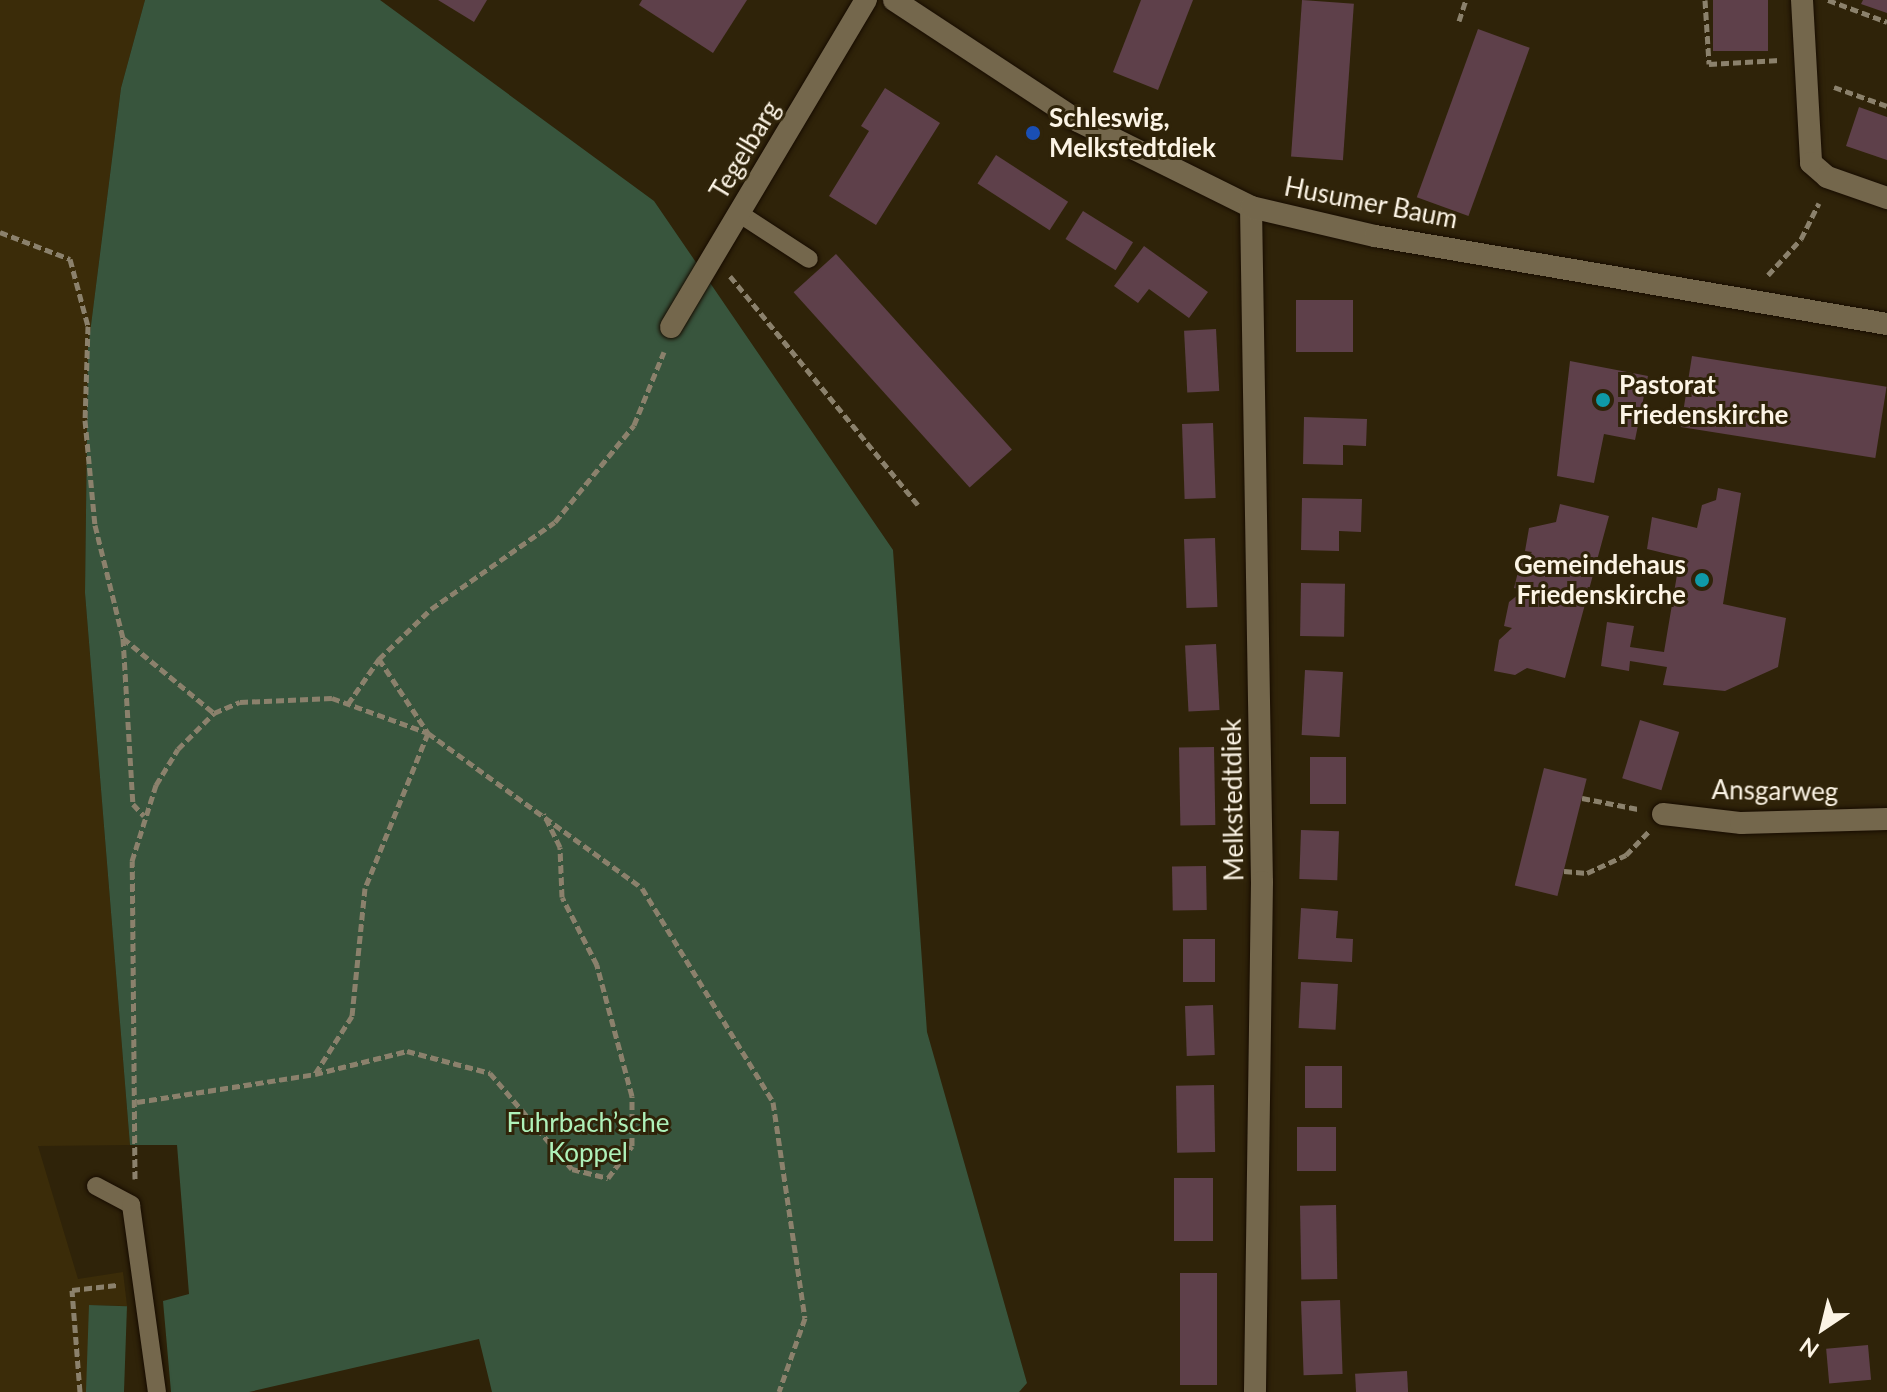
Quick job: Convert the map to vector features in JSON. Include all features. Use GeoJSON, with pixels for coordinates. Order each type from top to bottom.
{"type":"FeatureCollection","features":[{"type":"Feature","properties":{"kind":"street","name":"Tegelbarg"},"geometry":{"type":"LineString","coordinates":[[671,327],[866,0]]}},
{"type":"Feature","properties":{"kind":"street","name":"Husumer Baum"},"geometry":{"type":"LineString","coordinates":[[894,0],[1078,121],[1251,207],[1375,236],[1887,324]]}},
{"type":"Feature","properties":{"kind":"street"},"geometry":{"type":"LineString","coordinates":[[1802,0],[1811,163],[1827,177],[1887,198]]}},
{"type":"Feature","properties":{"kind":"street","name":"Melkstedtdiek"},"geometry":{"type":"LineString","coordinates":[[1251,207],[1262,882],[1255,1392]]}},
{"type":"Feature","properties":{"kind":"street","name":"Ansgarweg"},"geometry":{"type":"LineString","coordinates":[[1657,813],[1741,823],[1887,819]]}},
{"type":"Feature","properties":{"kind":"lane"},"geometry":{"type":"LineString","coordinates":[[740,214],[809,259]]}},
{"type":"Feature","properties":{"kind":"lane"},"geometry":{"type":"LineString","coordinates":[[96,1186],[131,1205],[146,1281],[157,1392]]}},
{"type":"Feature","properties":{"kind":"path"},"geometry":{"type":"LineString","coordinates":[[1459,21],[1466,0]]}},
{"type":"Feature","properties":{"kind":"path"},"geometry":{"type":"LineString","coordinates":[[1705,0],[1709,64],[1806,68],[1887,106]]}},
{"type":"Feature","properties":{"kind":"path"},"geometry":{"type":"LineString","coordinates":[[1827,0],[1887,22]]}},
{"type":"Feature","properties":{"kind":"path"},"geometry":{"type":"LineString","coordinates":[[1775,272],[1815,217]]}},
{"type":"Feature","properties":{"kind":"path"},"geometry":{"type":"LineString","coordinates":[[0,232],[70,259],[88,326],[85,420],[95,525],[123,638],[133,804],[144,816]]}},
{"type":"Feature","properties":{"kind":"path"},"geometry":{"type":"LineString","coordinates":[[714,257],[918,505]]}},
{"type":"Feature","properties":{"kind":"path"},"geometry":{"type":"LineString","coordinates":[[348,704],[379,659],[440,602],[555,522],[634,425],[671,327]]}},
{"type":"Feature","properties":{"kind":"path"},"geometry":{"type":"LineString","coordinates":[[123,638],[214,713]]}},
{"type":"Feature","properties":{"kind":"path"},"geometry":{"type":"LineString","coordinates":[[379,659],[428,733]]}},
{"type":"Feature","properties":{"kind":"path"},"geometry":{"type":"LineString","coordinates":[[131,1205],[137,1102],[128,944],[132,861],[144,816],[178,749],[214,713],[240,702],[332,698],[428,733],[544,814],[642,888],[773,1102],[805,1318],[779,1392]]}},
{"type":"Feature","properties":{"kind":"path"},"geometry":{"type":"LineString","coordinates":[[315,1074],[352,1016],[365,888],[428,733]]}},
{"type":"Feature","properties":{"kind":"path"},"geometry":{"type":"LineString","coordinates":[[1564,871],[1587,873],[1626,855],[1648,832],[1657,813],[1582,798]]}},
{"type":"Feature","properties":{"kind":"path"},"geometry":{"type":"LineString","coordinates":[[137,1102],[315,1074],[407,1051],[490,1073],[572,1169],[608,1178],[632,1146],[632,1096],[597,965],[562,897],[560,847],[544,814]]}},
{"type":"Feature","properties":{"kind":"path"},"geometry":{"type":"LineString","coordinates":[[80,1392],[72,1290],[146,1281]]}},
{"type":"Feature","properties":{"kind":"shaded area"},"geometry":{"type":"Polygon","coordinates":[[[0,0],[145,0],[121,88],[88,349],[85,593],[130,1145],[38,1146],[78,1279],[123,1272],[127,1306],[90,1305],[96,1392],[0,1392],[0,0]]]}},
{"type":"Feature","properties":{"kind":"green space","name":"Fuhrbach’sche Koppel"},"geometry":{"type":"Polygon","coordinates":[[[145,0],[380,0],[654,201],[893,550],[927,1032],[1027,1383],[1019,1392],[492,1392],[479,1339],[249,1392],[171,1392],[163,1301],[189,1294],[177,1145],[130,1145],[85,593],[88,349],[121,88],[145,0]]]}},
{"type":"Feature","properties":{"kind":"green space"},"geometry":{"type":"Polygon","coordinates":[[[89,1305],[127,1306],[124,1392],[86,1392],[89,1305]]]}},
{"type":"Feature","properties":{"kind":"building"},"geometry":{"type":"Polygon","coordinates":[[[438,0],[487,0],[474,22],[438,0]]]}},
{"type":"Feature","properties":{"kind":"building"},"geometry":{"type":"Polygon","coordinates":[[[642,0],[747,0],[713,53],[639,5],[642,0]]]}},
{"type":"Feature","properties":{"kind":"building"},"geometry":{"type":"Polygon","coordinates":[[[1141,0],[1193,0],[1158,90],[1113,72],[1141,0]]]}},
{"type":"Feature","properties":{"kind":"building"},"geometry":{"type":"Polygon","coordinates":[[[1302,0],[1354,4],[1343,160],[1291,157],[1302,0]]]}},
{"type":"Feature","properties":{"kind":"building"},"geometry":{"type":"Polygon","coordinates":[[[1713,0],[1768,0],[1768,51],[1713,51],[1713,0]]]}},
{"type":"Feature","properties":{"kind":"building"},"geometry":{"type":"Polygon","coordinates":[[[1863,0],[1887,0],[1887,13],[1861,4],[1863,0]]]}},
{"type":"Feature","properties":{"kind":"building"},"geometry":{"type":"Polygon","coordinates":[[[1478,29],[1530,48],[1468,216],[1417,197],[1478,29]]]}},
{"type":"Feature","properties":{"kind":"building"},"geometry":{"type":"Polygon","coordinates":[[[885,88],[940,123],[876,225],[829,196],[869,131],[861,126],[885,88]]]}},
{"type":"Feature","properties":{"kind":"building"},"geometry":{"type":"Polygon","coordinates":[[[1859,107],[1887,117],[1887,160],[1846,146],[1859,107]]]}},
{"type":"Feature","properties":{"kind":"building"},"geometry":{"type":"Polygon","coordinates":[[[996,155],[1068,202],[1050,230],[977,184],[996,155]]]}},
{"type":"Feature","properties":{"kind":"building"},"geometry":{"type":"Polygon","coordinates":[[[1083,211],[1133,242],[1116,270],[1066,239],[1083,211]]]}},
{"type":"Feature","properties":{"kind":"building"},"geometry":{"type":"Polygon","coordinates":[[[1144,246],[1208,292],[1189,318],[1149,289],[1138,303],[1114,286],[1144,246]]]}},
{"type":"Feature","properties":{"kind":"building"},"geometry":{"type":"Polygon","coordinates":[[[836,254],[1012,449],[970,488],[794,292],[836,254]]]}},
{"type":"Feature","properties":{"kind":"building"},"geometry":{"type":"Polygon","coordinates":[[[1296,300],[1353,300],[1353,352],[1296,352],[1296,300]]]}},
{"type":"Feature","properties":{"kind":"building"},"geometry":{"type":"Polygon","coordinates":[[[1216,329],[1219,391],[1187,393],[1184,331],[1216,329]]]}},
{"type":"Feature","properties":{"kind":"building"},"geometry":{"type":"Polygon","coordinates":[[[1692,356],[1887,387],[1875,458],[1681,427],[1692,356]]]}},
{"type":"Feature","properties":{"kind":"building","name":"Pastorat Friedenskirche"},"geometry":{"type":"Polygon","coordinates":[[[1570,361],[1648,376],[1635,440],[1604,434],[1594,483],[1557,476],[1570,361]]]}},
{"type":"Feature","properties":{"kind":"building"},"geometry":{"type":"Polygon","coordinates":[[[1304,417],[1367,419],[1366,446],[1343,445],[1343,465],[1303,464],[1304,417]]]}},
{"type":"Feature","properties":{"kind":"building"},"geometry":{"type":"Polygon","coordinates":[[[1213,423],[1216,498],[1185,499],[1182,424],[1213,423]]]}},
{"type":"Feature","properties":{"kind":"building","name":"Gemeindehaus Friedenskirche"},"geometry":{"type":"Polygon","coordinates":[[[1718,488],[1741,493],[1723,604],[1786,618],[1778,667],[1725,691],[1663,685],[1667,667],[1630,661],[1629,671],[1601,666],[1607,622],[1634,626],[1630,647],[1664,652],[1680,557],[1647,549],[1652,517],[1697,528],[1702,505],[1716,500],[1718,488]]]}},
{"type":"Feature","properties":{"kind":"building"},"geometry":{"type":"Polygon","coordinates":[[[1302,498],[1362,499],[1361,532],[1339,531],[1339,551],[1301,550],[1302,498]]]}},
{"type":"Feature","properties":{"kind":"building"},"geometry":{"type":"Polygon","coordinates":[[[1560,504],[1609,516],[1565,678],[1527,668],[1515,675],[1494,671],[1499,640],[1512,628],[1504,626],[1509,602],[1524,590],[1514,588],[1520,564],[1532,552],[1525,551],[1529,528],[1556,522],[1560,504]]]}},
{"type":"Feature","properties":{"kind":"building"},"geometry":{"type":"Polygon","coordinates":[[[1215,538],[1217,607],[1186,608],[1184,539],[1215,538]]]}},
{"type":"Feature","properties":{"kind":"building"},"geometry":{"type":"Polygon","coordinates":[[[1301,583],[1345,584],[1344,637],[1300,636],[1301,583]]]}},
{"type":"Feature","properties":{"kind":"building"},"geometry":{"type":"Polygon","coordinates":[[[1216,644],[1219,710],[1188,712],[1185,646],[1216,644]]]}},
{"type":"Feature","properties":{"kind":"building"},"geometry":{"type":"Polygon","coordinates":[[[1305,670],[1343,672],[1340,737],[1302,735],[1305,670]]]}},
{"type":"Feature","properties":{"kind":"building"},"geometry":{"type":"Polygon","coordinates":[[[1640,720],[1679,732],[1661,790],[1622,778],[1640,720]]]}},
{"type":"Feature","properties":{"kind":"building"},"geometry":{"type":"Polygon","coordinates":[[[1214,747],[1215,825],[1180,826],[1179,748],[1214,747]]]}},
{"type":"Feature","properties":{"kind":"building"},"geometry":{"type":"Polygon","coordinates":[[[1310,757],[1346,757],[1346,804],[1310,804],[1310,757]]]}},
{"type":"Feature","properties":{"kind":"building"},"geometry":{"type":"Polygon","coordinates":[[[1544,768],[1587,779],[1557,896],[1515,885],[1544,768]]]}},
{"type":"Feature","properties":{"kind":"building"},"geometry":{"type":"Polygon","coordinates":[[[1301,830],[1339,831],[1337,880],[1299,879],[1301,830]]]}},
{"type":"Feature","properties":{"kind":"building"},"geometry":{"type":"Polygon","coordinates":[[[1206,866],[1207,910],[1173,911],[1172,867],[1206,866]]]}},
{"type":"Feature","properties":{"kind":"building"},"geometry":{"type":"Polygon","coordinates":[[[1301,908],[1338,911],[1336,938],[1353,939],[1352,962],[1298,959],[1301,908]]]}},
{"type":"Feature","properties":{"kind":"building"},"geometry":{"type":"Polygon","coordinates":[[[1183,939],[1215,939],[1215,982],[1183,982],[1183,939]]]}},
{"type":"Feature","properties":{"kind":"building"},"geometry":{"type":"Polygon","coordinates":[[[1301,982],[1338,984],[1336,1030],[1299,1028],[1301,982]]]}},
{"type":"Feature","properties":{"kind":"building"},"geometry":{"type":"Polygon","coordinates":[[[1213,1005],[1215,1055],[1187,1056],[1185,1006],[1213,1005]]]}},
{"type":"Feature","properties":{"kind":"building"},"geometry":{"type":"Polygon","coordinates":[[[1305,1066],[1342,1066],[1342,1108],[1305,1108],[1305,1066]]]}},
{"type":"Feature","properties":{"kind":"building"},"geometry":{"type":"Polygon","coordinates":[[[1214,1085],[1215,1152],[1177,1153],[1176,1086],[1214,1085]]]}},
{"type":"Feature","properties":{"kind":"building"},"geometry":{"type":"Polygon","coordinates":[[[1297,1127],[1336,1127],[1336,1171],[1297,1171],[1297,1127]]]}},
{"type":"Feature","properties":{"kind":"building"},"geometry":{"type":"Polygon","coordinates":[[[1174,1178],[1213,1178],[1213,1241],[1174,1241],[1174,1178]]]}},
{"type":"Feature","properties":{"kind":"building"},"geometry":{"type":"Polygon","coordinates":[[[1336,1205],[1337,1279],[1301,1280],[1300,1206],[1336,1205]]]}},
{"type":"Feature","properties":{"kind":"building"},"geometry":{"type":"Polygon","coordinates":[[[1180,1273],[1217,1273],[1217,1385],[1180,1385],[1180,1273]]]}},
{"type":"Feature","properties":{"kind":"building"},"geometry":{"type":"Polygon","coordinates":[[[1340,1300],[1343,1374],[1304,1375],[1301,1301],[1340,1300]]]}},
{"type":"Feature","properties":{"kind":"building"},"geometry":{"type":"Polygon","coordinates":[[[1868,1345],[1871,1380],[1829,1384],[1826,1349],[1868,1345]]]}},
{"type":"Feature","properties":{"kind":"building"},"geometry":{"type":"Polygon","coordinates":[[[1407,1371],[1408,1392],[1356,1392],[1355,1374],[1407,1371]]]}},
{"type":"Feature","properties":{"kind":"place","name":"Schleswig, Melkstedtdiek"},"geometry":{"type":"Point","coordinates":[1033,133]}},
{"type":"Feature","properties":{"kind":"place","name":"Pastorat Friedenskirche"},"geometry":{"type":"Point","coordinates":[1603,400]}},
{"type":"Feature","properties":{"kind":"place","name":"Gemeindehaus Friedenskirche"},"geometry":{"type":"Point","coordinates":[1702,580]}}]}
